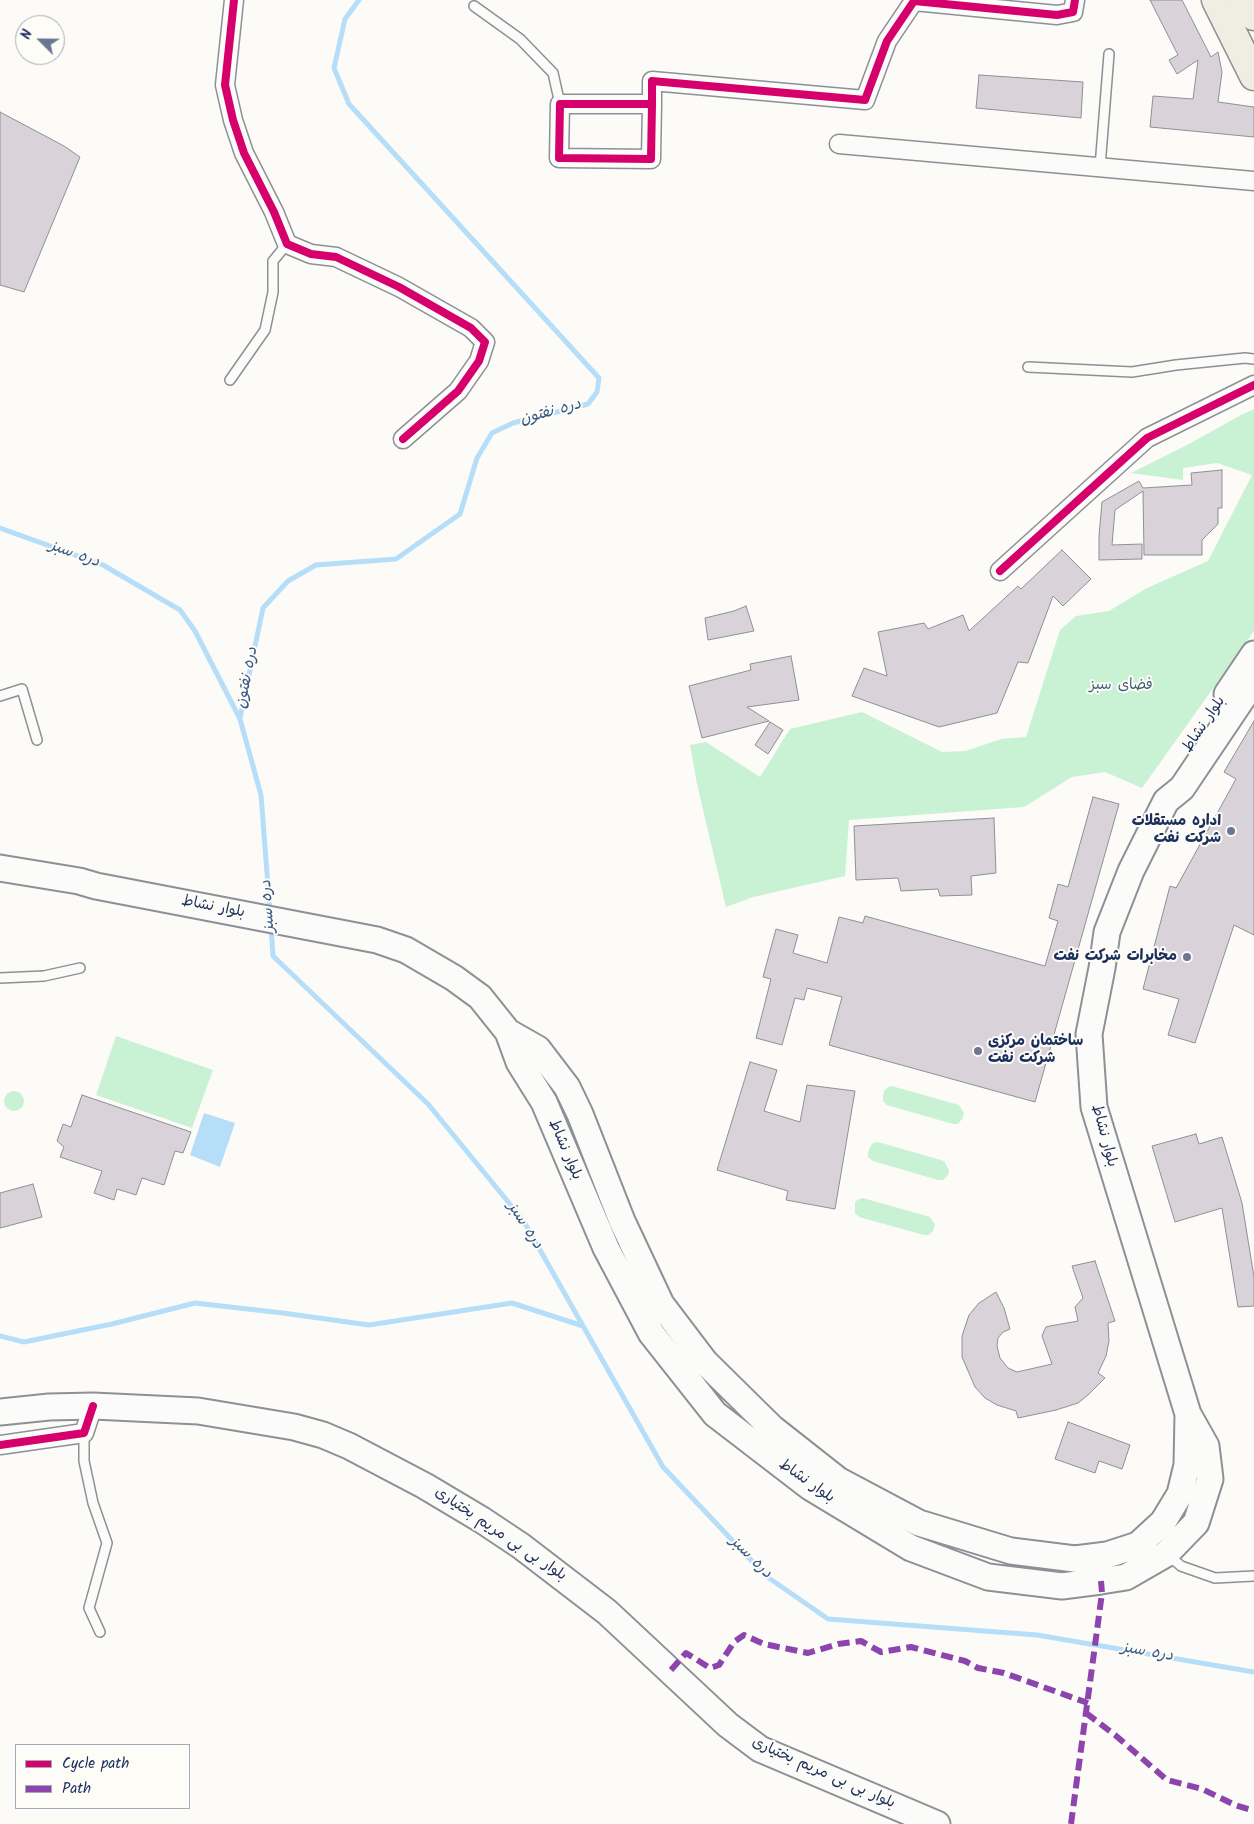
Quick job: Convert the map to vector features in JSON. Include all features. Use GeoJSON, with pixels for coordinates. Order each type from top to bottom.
{"type":"FeatureCollection","features":[{"type":"Feature","properties":{"kind":"main road"},"geometry":{"type":"LineString","coordinates":[[1216,0],[1254,76]]}},
{"type":"Feature","properties":{"kind":"main road"},"geometry":{"type":"LineString","coordinates":[[1246,0],[1254,16]]}},
{"type":"Feature","properties":{"kind":"main road","name":"بلوار نشاط"},"geometry":{"type":"LineString","coordinates":[[0,868],[79,881],[96,886],[377,940],[406,950],[454,978],[480,997],[508,1032],[519,1062],[544,1102],[606,1248],[650,1333],[714,1414],[810,1488],[911,1548],[988,1577],[1062,1586],[1126,1577],[1166,1554],[1196,1523],[1210,1479],[1206,1446],[1188,1414],[1094,1108],[1089,1034],[1107,932],[1131,871],[1166,801],[1167,787],[1186,754],[1254,654]]}},
{"type":"Feature","properties":{"kind":"main road","name":"بلوار نشاط"},"geometry":{"type":"LineString","coordinates":[[1166,801],[1182,788],[1254,681]]}},
{"type":"Feature","properties":{"kind":"main road","name":"بلوار نشاط"},"geometry":{"type":"LineString","coordinates":[[0,885],[79,888],[96,886]]}},
{"type":"Feature","properties":{"kind":"main road","name":"بلوار نشاط"},"geometry":{"type":"LineString","coordinates":[[508,1032],[538,1049],[566,1087],[580,1114],[622,1221],[661,1304],[712,1368],[772,1428],[838,1480],[919,1523],[1011,1551],[1075,1559],[1107,1555],[1138,1545],[1163,1522],[1180,1494],[1187,1464],[1188,1414]]}},
{"type":"Feature","properties":{"kind":"main road","name":"بلوار بی بی مریم بختیاری"},"geometry":{"type":"LineString","coordinates":[[0,1412],[93,1406],[198,1411],[294,1427],[322,1435],[349,1446],[425,1486],[474,1515],[552,1568],[607,1612],[728,1725],[760,1749],[937,1824]]}},
{"type":"Feature","properties":{"kind":"street"},"geometry":{"type":"LineString","coordinates":[[234,0],[226,85],[233,120],[244,153],[274,212],[287,244],[310,254],[336,257],[399,287],[471,328],[484,342],[479,361],[458,391],[403,439]]}},
{"type":"Feature","properties":{"kind":"street"},"geometry":{"type":"LineString","coordinates":[[652,104],[560,104],[559,158],[651,159],[652,104],[652,81],[865,100],[887,41],[911,1],[1057,15],[1073,12],[1074,0]]}},
{"type":"Feature","properties":{"kind":"street"},"geometry":{"type":"LineString","coordinates":[[839,144],[1254,181]]}},
{"type":"Feature","properties":{"kind":"street"},"geometry":{"type":"LineString","coordinates":[[1000,570],[1146,438],[1254,385]]}},
{"type":"Feature","properties":{"kind":"street"},"geometry":{"type":"LineString","coordinates":[[0,1444],[84,1433],[93,1406]]}},
{"type":"Feature","properties":{"kind":"lane"},"geometry":{"type":"LineString","coordinates":[[474,6],[520,39],[553,73],[560,104]]}},
{"type":"Feature","properties":{"kind":"lane"},"geometry":{"type":"LineString","coordinates":[[1100,167],[1110,54]]}},
{"type":"Feature","properties":{"kind":"lane"},"geometry":{"type":"LineString","coordinates":[[230,380],[265,330],[273,292],[272,261],[287,244]]}},
{"type":"Feature","properties":{"kind":"lane"},"geometry":{"type":"LineString","coordinates":[[1028,367],[1132,372],[1176,365],[1245,358],[1254,359]]}},
{"type":"Feature","properties":{"kind":"lane"},"geometry":{"type":"LineString","coordinates":[[0,696],[22,689],[37,740]]}},
{"type":"Feature","properties":{"kind":"lane"},"geometry":{"type":"LineString","coordinates":[[0,978],[44,976],[80,968]]}},
{"type":"Feature","properties":{"kind":"lane"},"geometry":{"type":"LineString","coordinates":[[84,1433],[84,1461],[94,1503],[107,1543],[88,1608],[100,1632]]}},
{"type":"Feature","properties":{"kind":"lane"},"geometry":{"type":"LineString","coordinates":[[1166,1554],[1181,1566],[1215,1578],[1254,1576]]}},
{"type":"Feature","properties":{"kind":"green space","name":"فضای سبز"},"geometry":{"type":"Polygon","coordinates":[[[1254,409],[1254,631],[1142,788],[1105,772],[1072,777],[1024,807],[849,820],[845,876],[753,897],[726,907],[697,784],[690,745],[706,742],[760,777],[790,729],[862,712],[942,752],[966,751],[1001,739],[1026,737],[1060,630],[1076,616],[1109,611],[1147,588],[1208,561],[1252,475],[1217,463],[1183,468],[1183,480],[1131,473],[1254,409]]]}},
{"type":"Feature","properties":{"kind":"green space"},"geometry":{"type":"Polygon","coordinates":[[[116,1036],[213,1070],[192,1128],[96,1095],[116,1036]]]}},
{"type":"Feature","properties":{"kind":"green space"},"geometry":{"type":"Polygon","coordinates":[[[892,1086],[959,1105],[964,1113],[962,1119],[958,1124],[953,1124],[887,1105],[883,1101],[884,1091],[892,1086]]]}},
{"type":"Feature","properties":{"kind":"green space"},"geometry":{"type":"Polygon","coordinates":[[[10,1091],[18,1091],[24,1097],[24,1105],[18,1111],[10,1111],[4,1105],[4,1097],[10,1091]]]}},
{"type":"Feature","properties":{"kind":"green space"},"geometry":{"type":"Polygon","coordinates":[[[878,1142],[944,1161],[949,1170],[948,1175],[943,1180],[938,1180],[873,1161],[868,1157],[868,1153],[873,1143],[878,1142]]]}},
{"type":"Feature","properties":{"kind":"green space"},"geometry":{"type":"Polygon","coordinates":[[[863,1198],[930,1217],[935,1225],[933,1231],[929,1235],[924,1235],[859,1217],[855,1213],[855,1202],[863,1198]]]}},
{"type":"Feature","properties":{"kind":"water"},"geometry":{"type":"Polygon","coordinates":[[[204,1113],[235,1123],[220,1167],[190,1155],[204,1113]]]}},
{"type":"Feature","properties":{"kind":"building"},"geometry":{"type":"Polygon","coordinates":[[[1150,0],[1182,0],[1211,57],[1218,52],[1222,72],[1218,102],[1254,107],[1254,137],[1150,127],[1153,96],[1193,99],[1198,60],[1177,74],[1169,60],[1178,55],[1150,0]]]}},
{"type":"Feature","properties":{"kind":"building"},"geometry":{"type":"Polygon","coordinates":[[[979,75],[1083,82],[1081,118],[976,108],[979,75]]]}},
{"type":"Feature","properties":{"kind":"building"},"geometry":{"type":"Polygon","coordinates":[[[0,112],[64,146],[80,157],[24,292],[0,285],[0,112]]]}},
{"type":"Feature","properties":{"kind":"building"},"geometry":{"type":"Polygon","coordinates":[[[1222,470],[1222,508],[1218,508],[1218,524],[1202,540],[1202,555],[1144,555],[1143,491],[1115,510],[1112,545],[1142,544],[1142,559],[1099,560],[1102,502],[1139,481],[1143,488],[1192,485],[1191,473],[1222,470]]]}},
{"type":"Feature","properties":{"kind":"building"},"geometry":{"type":"Polygon","coordinates":[[[1062,550],[1091,579],[1063,606],[1053,596],[1028,663],[1018,662],[997,713],[939,727],[852,696],[864,668],[887,676],[878,632],[924,623],[928,629],[963,615],[969,631],[1018,586],[1021,589],[1062,550]]]}},
{"type":"Feature","properties":{"kind":"building"},"geometry":{"type":"Polygon","coordinates":[[[746,606],[754,631],[708,640],[705,618],[746,606]]]}},
{"type":"Feature","properties":{"kind":"building"},"geometry":{"type":"Polygon","coordinates":[[[791,656],[799,700],[747,707],[769,721],[702,738],[689,686],[751,670],[750,664],[791,656]]]}},
{"type":"Feature","properties":{"kind":"building"},"geometry":{"type":"Polygon","coordinates":[[[1254,721],[1254,935],[1234,925],[1195,1043],[1168,1035],[1179,999],[1143,989],[1170,886],[1176,888],[1236,779],[1224,772],[1254,721]]]}},
{"type":"Feature","properties":{"kind":"building"},"geometry":{"type":"Polygon","coordinates":[[[770,722],[783,730],[768,754],[755,745],[770,722]]]}},
{"type":"Feature","properties":{"kind":"building"},"geometry":{"type":"Polygon","coordinates":[[[1093,797],[1119,804],[1035,1102],[829,1045],[842,997],[807,988],[804,1000],[795,998],[782,1045],[756,1038],[771,979],[763,977],[776,929],[798,935],[793,953],[827,963],[839,917],[863,923],[865,916],[1045,966],[1058,921],[1049,918],[1058,884],[1068,887],[1093,797]]]}},
{"type":"Feature","properties":{"kind":"building"},"geometry":{"type":"Polygon","coordinates":[[[994,818],[996,873],[971,876],[972,895],[940,896],[938,889],[901,891],[898,878],[856,880],[854,826],[994,818]]]}},
{"type":"Feature","properties":{"kind":"building"},"geometry":{"type":"Polygon","coordinates":[[[750,1062],[777,1070],[764,1111],[800,1122],[807,1085],[855,1091],[835,1209],[786,1200],[788,1191],[717,1170],[750,1062]]]}},
{"type":"Feature","properties":{"kind":"building"},"geometry":{"type":"Polygon","coordinates":[[[82,1095],[191,1132],[183,1153],[175,1151],[164,1185],[142,1178],[136,1195],[117,1189],[114,1200],[94,1193],[102,1171],[60,1157],[64,1147],[57,1141],[63,1124],[71,1127],[82,1095]]]}},
{"type":"Feature","properties":{"kind":"building"},"geometry":{"type":"Polygon","coordinates":[[[1196,1134],[1199,1144],[1222,1137],[1242,1203],[1254,1277],[1254,1306],[1238,1307],[1222,1208],[1175,1222],[1152,1146],[1196,1134]]]}},
{"type":"Feature","properties":{"kind":"building"},"geometry":{"type":"Polygon","coordinates":[[[33,1184],[42,1217],[0,1228],[0,1193],[33,1184]]]}},
{"type":"Feature","properties":{"kind":"building"},"geometry":{"type":"Polygon","coordinates":[[[1095,1261],[1115,1321],[1108,1323],[1109,1341],[1106,1356],[1098,1373],[1105,1378],[1078,1403],[1018,1418],[1016,1411],[997,1405],[985,1398],[975,1387],[962,1357],[962,1336],[969,1315],[979,1303],[996,1292],[1004,1308],[1010,1329],[1003,1332],[998,1338],[997,1346],[1000,1358],[1008,1368],[1017,1372],[1052,1364],[1042,1336],[1044,1331],[1046,1327],[1078,1321],[1075,1307],[1083,1298],[1072,1266],[1095,1261]]]}},
{"type":"Feature","properties":{"kind":"building"},"geometry":{"type":"Polygon","coordinates":[[[1068,1422],[1130,1445],[1122,1469],[1099,1461],[1095,1473],[1055,1459],[1068,1422]]]}},
{"type":"Feature","properties":{"kind":"waterway","name":"دره نفتون"},"geometry":{"type":"LineString","coordinates":[[240,718],[263,608],[288,581],[316,565],[396,559],[460,514],[477,458],[492,433],[513,423],[588,404],[597,392],[599,378],[349,104],[334,68],[345,19],[359,0]]}},
{"type":"Feature","properties":{"kind":"waterway","name":"دره سبز"},"geometry":{"type":"LineString","coordinates":[[0,528],[103,565],[180,610],[195,631],[240,719],[261,795],[270,912]]}},
{"type":"Feature","properties":{"kind":"waterway","name":"دره سبز"},"geometry":{"type":"LineString","coordinates":[[271,927],[273,956],[428,1104],[523,1220],[663,1467],[766,1576],[828,1619],[1037,1635],[1254,1672]]}},
{"type":"Feature","properties":{"kind":"waterway"},"geometry":{"type":"LineString","coordinates":[[0,1336],[24,1342],[112,1324],[195,1303],[369,1325],[512,1303],[583,1326]]}},
{"type":"Feature","properties":{"kind":"marked path"},"geometry":{"type":"LineString","coordinates":[[1071,1824],[1102,1593],[1101,1581]]}},
{"type":"Feature","properties":{"kind":"marked path"},"geometry":{"type":"LineString","coordinates":[[671,1670],[686,1653],[710,1668],[719,1665],[734,1642],[744,1635],[764,1644],[808,1653],[838,1644],[861,1641],[881,1652],[911,1647],[965,1661],[978,1668],[1004,1673],[1088,1703]]}},
{"type":"Feature","properties":{"kind":"marked path"},"geometry":{"type":"LineString","coordinates":[[1086,1713],[1115,1735],[1167,1780],[1202,1789],[1235,1805],[1254,1811]]}},
{"type":"Feature","properties":{"kind":"cycle path"},"geometry":{"type":"LineString","coordinates":[[234,0],[225,85],[233,120],[244,153],[274,212],[287,244],[311,254],[336,257],[399,287],[471,328],[485,342],[479,361],[458,391],[403,439]]}},
{"type":"Feature","properties":{"kind":"cycle path"},"geometry":{"type":"LineString","coordinates":[[652,104],[560,104],[559,158],[651,159],[652,104],[652,81],[865,100],[887,41],[914,1],[1057,15],[1073,12],[1075,0]]}},
{"type":"Feature","properties":{"kind":"cycle path"},"geometry":{"type":"LineString","coordinates":[[1000,571],[1147,438],[1254,385]]}},
{"type":"Feature","properties":{"kind":"cycle path"},"geometry":{"type":"LineString","coordinates":[[0,1445],[84,1433],[93,1406]]}},
{"type":"Feature","properties":{"kind":"place","name":"اداره مستقلات شرکت نفت"},"geometry":{"type":"Point","coordinates":[1231,831]}},
{"type":"Feature","properties":{"kind":"place","name":"مخابرات شرکت نفت"},"geometry":{"type":"Point","coordinates":[1187,957]}},
{"type":"Feature","properties":{"kind":"place","name":"ساختمان مرکزی شرکت نفت"},"geometry":{"type":"Point","coordinates":[978,1051]}}]}
